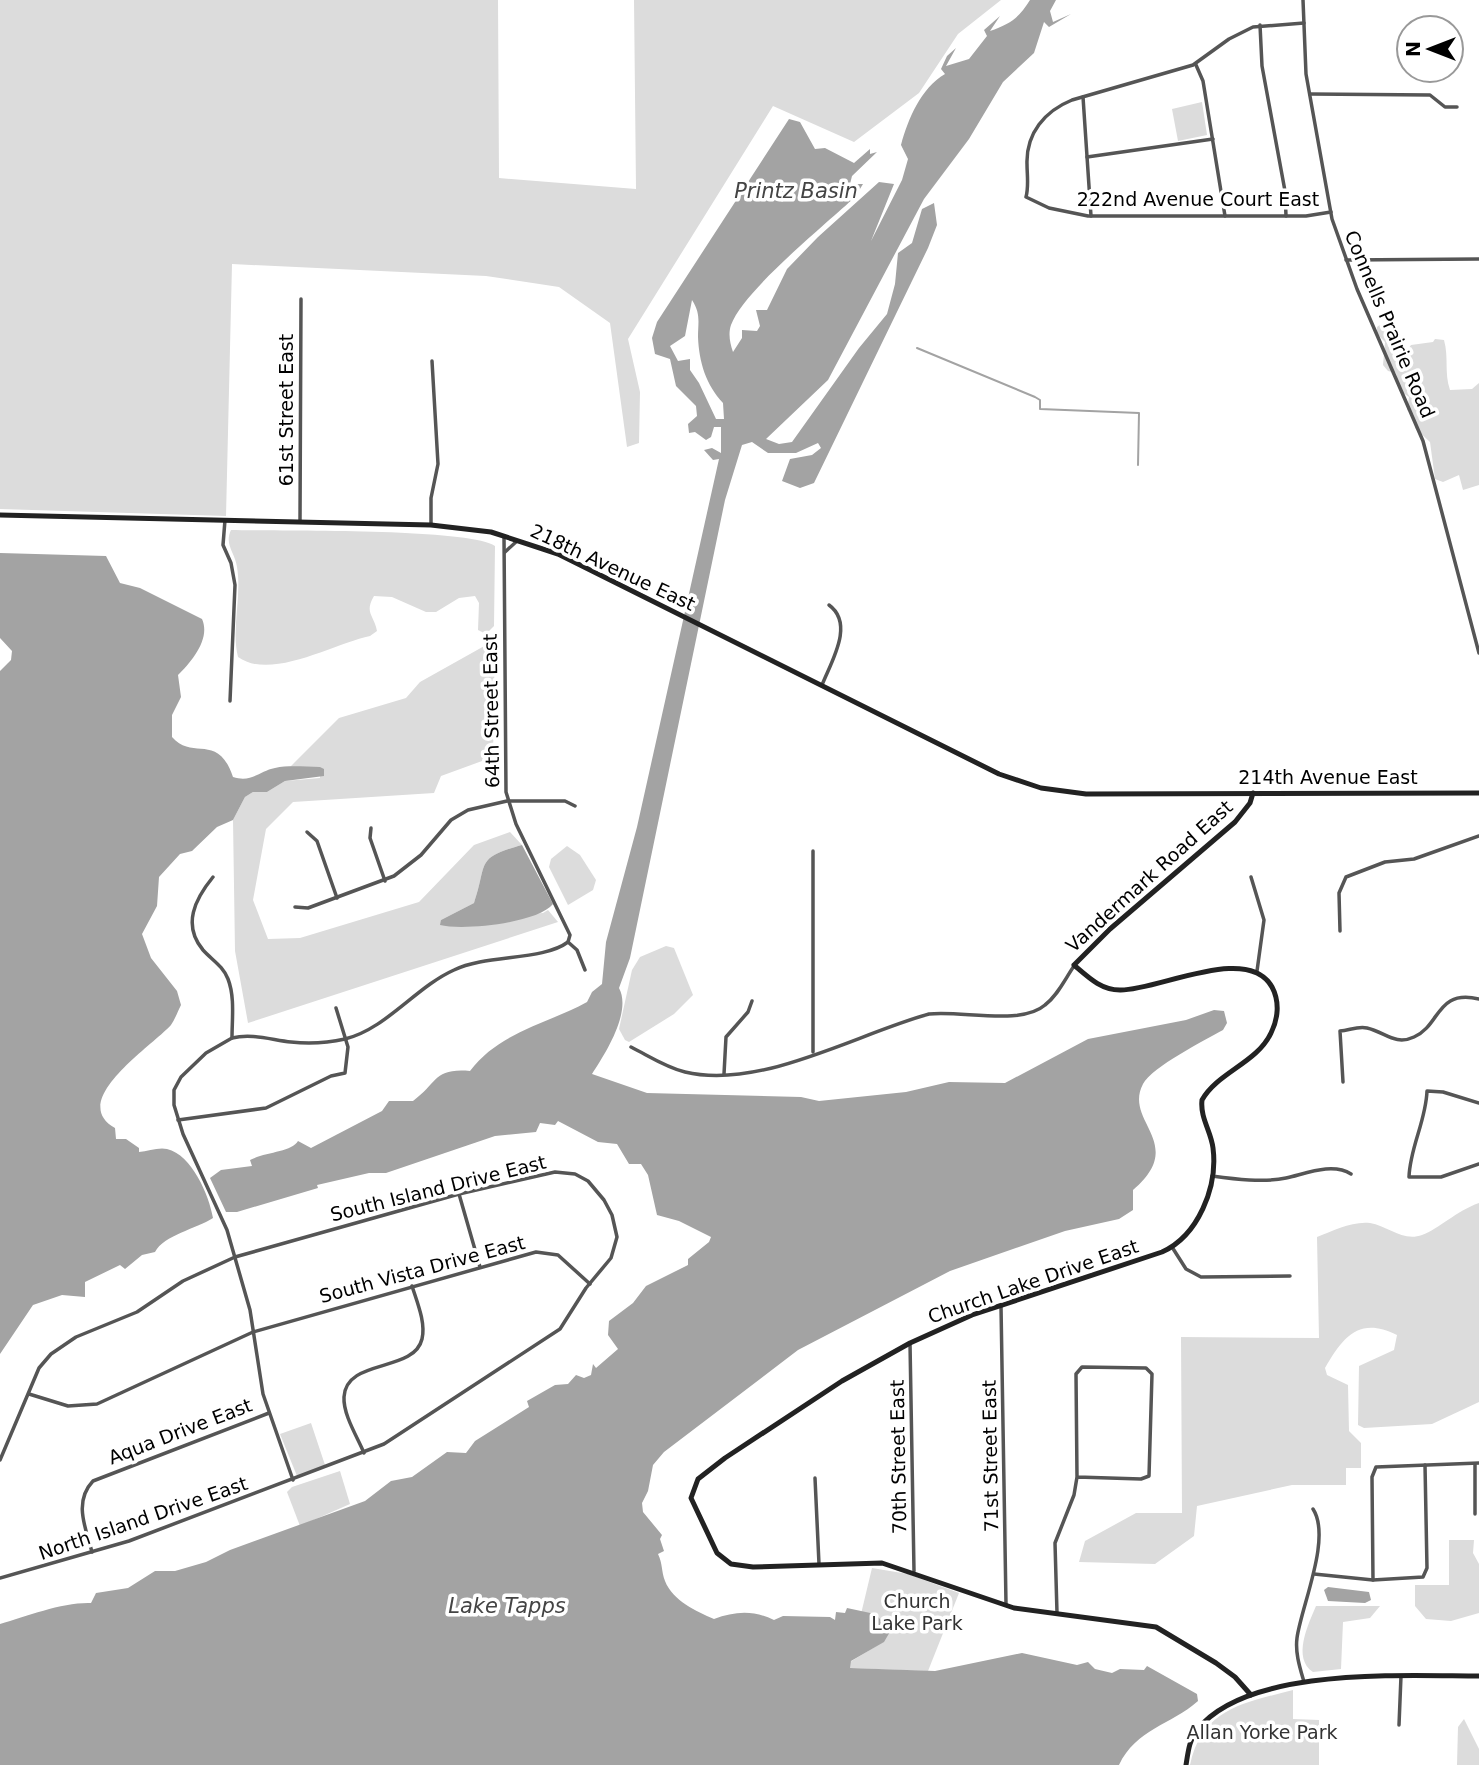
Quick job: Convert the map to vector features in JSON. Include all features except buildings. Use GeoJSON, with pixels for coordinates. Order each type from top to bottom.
{"type":"FeatureCollection","features":[{"type":"Feature","properties":{"kind":"street","name":"Connells Prairie Road"},"geometry":{"type":"LineString","coordinates":[[1303,0],[1310,94],[1331,212],[1346,260],[1423,441],[1479,653]]}},
{"type":"Feature","properties":{"kind":"street"},"geometry":{"type":"LineString","coordinates":[[1091,216],[1083,97],[1196,64],[1238,34],[1260,25],[1304,23]]}},
{"type":"Feature","properties":{"kind":"street"},"geometry":{"type":"LineString","coordinates":[[1260,25],[1262,66],[1285,191],[1286,216]]}},
{"type":"Feature","properties":{"kind":"street"},"geometry":{"type":"LineString","coordinates":[[1196,64],[1203,81],[1225,216]]}},
{"type":"Feature","properties":{"kind":"street"},"geometry":{"type":"LineString","coordinates":[[1310,94],[1426,94],[1445,107],[1457,107]]}},
{"type":"Feature","properties":{"kind":"street","name":"222nd Avenue Court East"},"geometry":{"type":"LineString","coordinates":[[1083,97],[1061,104],[1045,116],[1034,134],[1028,150],[1026,197],[1056,210],[1091,216],[1286,216],[1331,212]]}},
{"type":"Feature","properties":{"kind":"street"},"geometry":{"type":"LineString","coordinates":[[1087,157],[1214,139]]}},
{"type":"Feature","properties":{"kind":"street"},"geometry":{"type":"LineString","coordinates":[[1346,260],[1479,259]]}},
{"type":"Feature","properties":{"kind":"street","name":"61st Street East"},"geometry":{"type":"LineString","coordinates":[[300,522],[301,299]]}},
{"type":"Feature","properties":{"kind":"street"},"geometry":{"type":"LineString","coordinates":[[431,525],[431,498],[438,464],[432,361]]}},
{"type":"Feature","properties":{"kind":"street","name":"218th Avenue East"},"geometry":{"type":"LineString","coordinates":[[0,515],[431,525],[504,536],[558,554],[1011,779]]}},
{"type":"Feature","properties":{"kind":"street"},"geometry":{"type":"LineString","coordinates":[[225,520],[223,545],[231,563],[235,585],[230,701]]}},
{"type":"Feature","properties":{"kind":"street","name":"64th Street East"},"geometry":{"type":"LineString","coordinates":[[504,536],[503,757],[507,801],[570,934],[568,942],[578,950],[585,970]]}},
{"type":"Feature","properties":{"kind":"street"},"geometry":{"type":"LineString","coordinates":[[503,557],[508,547],[520,541]]}},
{"type":"Feature","properties":{"kind":"street"},"geometry":{"type":"LineString","coordinates":[[822,685],[840,633],[840,619],[829,604]]}},
{"type":"Feature","properties":{"kind":"street","name":"214th Avenue East"},"geometry":{"type":"LineString","coordinates":[[1011,779],[1070,793],[1479,793]]}},
{"type":"Feature","properties":{"kind":"street","name":"Vandermark Road East"},"geometry":{"type":"LineString","coordinates":[[631,1046],[679,1070],[724,1074],[768,1068],[929,1014],[956,1012],[1008,1016],[1029,1013],[1049,1002],[1074,965],[1110,929],[1235,822],[1254,793]]}},
{"type":"Feature","properties":{"kind":"street"},"geometry":{"type":"LineString","coordinates":[[295,908],[308,908],[385,881],[412,863],[459,814],[507,801],[565,801],[575,806]]}},
{"type":"Feature","properties":{"kind":"street"},"geometry":{"type":"LineString","coordinates":[[371,828],[370,838],[385,881]]}},
{"type":"Feature","properties":{"kind":"street"},"geometry":{"type":"LineString","coordinates":[[307,832],[317,841],[337,898]]}},
{"type":"Feature","properties":{"kind":"street"},"geometry":{"type":"LineString","coordinates":[[1340,931],[1340,887],[1350,874],[1385,862],[1414,859],[1479,836]]}},
{"type":"Feature","properties":{"kind":"street"},"geometry":{"type":"LineString","coordinates":[[813,851],[813,1053]]}},
{"type":"Feature","properties":{"kind":"street"},"geometry":{"type":"LineString","coordinates":[[213,877],[197,898],[192,924],[198,943],[225,972],[230,983],[232,1038]]}},
{"type":"Feature","properties":{"kind":"street"},"geometry":{"type":"LineString","coordinates":[[1074,965],[1100,985],[1121,990],[1201,972],[1257,971],[1264,920],[1251,877]]}},
{"type":"Feature","properties":{"kind":"street"},"geometry":{"type":"LineString","coordinates":[[293,1480],[259,1377],[253,1332],[225,1224],[178,1120],[173,1097],[177,1082],[206,1053],[232,1038],[256,1037],[306,1044],[346,1039],[378,1023],[430,983],[453,970],[474,962],[538,952],[568,942]]}},
{"type":"Feature","properties":{"kind":"street","name":"Church Lake Drive East"},"geometry":{"type":"LineString","coordinates":[[1251,1695],[1235,1677],[1163,1630],[1006,1606],[882,1563],[737,1566],[725,1561],[717,1553],[691,1498],[698,1479],[759,1435],[842,1381],[910,1343],[958,1320],[1172,1247],[1198,1218],[1212,1176],[1214,1151],[1202,1114],[1202,1100],[1214,1086],[1262,1046],[1271,1033],[1277,1014],[1275,992],[1266,978],[1257,971]]}},
{"type":"Feature","properties":{"kind":"street"},"geometry":{"type":"LineString","coordinates":[[1343,1082],[1340,1031],[1364,1028],[1393,1040],[1408,1039],[1423,1031],[1446,1003],[1461,998],[1479,999]]}},
{"type":"Feature","properties":{"kind":"street"},"geometry":{"type":"LineString","coordinates":[[724,1074],[726,1037],[748,1012],[752,1001]]}},
{"type":"Feature","properties":{"kind":"street"},"geometry":{"type":"LineString","coordinates":[[178,1120],[266,1108],[331,1076],[345,1073],[348,1056],[346,1039],[336,1008]]}},
{"type":"Feature","properties":{"kind":"street"},"geometry":{"type":"LineString","coordinates":[[1479,1103],[1443,1092],[1427,1091],[1426,1111],[1413,1152],[1409,1177],[1441,1177],[1479,1164]]}},
{"type":"Feature","properties":{"kind":"street"},"geometry":{"type":"LineString","coordinates":[[1212,1176],[1284,1179],[1303,1171],[1341,1170],[1351,1174]]}},
{"type":"Feature","properties":{"kind":"street","name":"South Island Drive East"},"geometry":{"type":"LineString","coordinates":[[235,1257],[459,1194],[544,1174],[564,1172],[580,1175],[604,1200],[617,1234],[611,1258],[556,1332],[404,1431],[364,1453],[293,1480]]}},
{"type":"Feature","properties":{"kind":"street"},"geometry":{"type":"LineString","coordinates":[[459,1194],[480,1267]]}},
{"type":"Feature","properties":{"kind":"street"},"geometry":{"type":"LineString","coordinates":[[1172,1247],[1186,1269],[1201,1277],[1290,1276]]}},
{"type":"Feature","properties":{"kind":"street","name":"South Vista Drive East"},"geometry":{"type":"LineString","coordinates":[[29,1394],[68,1406],[97,1404],[253,1332],[480,1267],[548,1252],[566,1261],[590,1284]]}},
{"type":"Feature","properties":{"kind":"street"},"geometry":{"type":"LineString","coordinates":[[0,1460],[39,1367],[55,1350],[76,1337],[122,1320],[183,1281],[235,1257]]}},
{"type":"Feature","properties":{"kind":"street"},"geometry":{"type":"LineString","coordinates":[[364,1453],[345,1405],[344,1394],[357,1376],[409,1355],[418,1348],[423,1336],[422,1324],[412,1286]]}},
{"type":"Feature","properties":{"kind":"street","name":"71st Street East"},"geometry":{"type":"LineString","coordinates":[[1001,1306],[1006,1606]]}},
{"type":"Feature","properties":{"kind":"street","name":"70th Street East"},"geometry":{"type":"LineString","coordinates":[[910,1343],[914,1572]]}},
{"type":"Feature","properties":{"kind":"street"},"geometry":{"type":"LineString","coordinates":[[1057,1614],[1055,1543],[1074,1495],[1077,1477],[1078,1371],[1094,1367],[1149,1370],[1152,1374],[1149,1476],[1141,1479],[1077,1477]]}},
{"type":"Feature","properties":{"kind":"street","name":"Aqua Drive East"},"geometry":{"type":"LineString","coordinates":[[92,1552],[82,1505],[93,1481],[269,1413]]}},
{"type":"Feature","properties":{"kind":"street"},"geometry":{"type":"LineString","coordinates":[[1373,1580],[1374,1469],[1381,1465],[1477,1463],[1475,1514]]}},
{"type":"Feature","properties":{"kind":"street"},"geometry":{"type":"LineString","coordinates":[[1314,1574],[1373,1580],[1418,1579],[1425,1575],[1426,1465]]}},
{"type":"Feature","properties":{"kind":"street"},"geometry":{"type":"LineString","coordinates":[[815,1478],[819,1564]]}},
{"type":"Feature","properties":{"kind":"street","name":"North Island Drive East"},"geometry":{"type":"LineString","coordinates":[[0,1578],[92,1552],[293,1480]]}},
{"type":"Feature","properties":{"kind":"street"},"geometry":{"type":"LineString","coordinates":[[1304,1682],[1296,1642],[1314,1574],[1317,1519],[1312,1509]]}},
{"type":"Feature","properties":{"kind":"street"},"geometry":{"type":"LineString","coordinates":[[1186,1765],[1190,1745],[1198,1729],[1221,1711],[1251,1695],[1304,1682],[1346,1676],[1479,1676]]}},
{"type":"Feature","properties":{"kind":"street"},"geometry":{"type":"LineString","coordinates":[[1399,1725],[1401,1676]]}},
{"type":"Feature","properties":{"kind":"green space"},"geometry":{"type":"Polygon","coordinates":[[[0,0],[498,0],[499,178],[636,189],[634,0],[1001,0],[958,34],[919,93],[854,142],[773,106],[628,339],[640,392],[639,443],[627,447],[610,323],[559,287],[486,276],[232,264],[226,516],[0,509],[0,0]]]}},
{"type":"Feature","properties":{"kind":"green space"},"geometry":{"type":"Polygon","coordinates":[[[1202,102],[1207,135],[1178,141],[1172,109],[1202,102]]]}},
{"type":"Feature","properties":{"kind":"green space"},"geometry":{"type":"Polygon","coordinates":[[[1385,321],[1391,321],[1397,348],[1406,352],[1411,345],[1433,342],[1435,339],[1444,340],[1450,390],[1472,389],[1479,383],[1479,485],[1463,490],[1459,475],[1443,482],[1435,479],[1430,442],[1415,428],[1414,415],[1407,410],[1409,397],[1399,390],[1396,373],[1388,371],[1383,365],[1385,342],[1377,334],[1377,327],[1385,321]]]}},
{"type":"Feature","properties":{"kind":"green space"},"geometry":{"type":"Polygon","coordinates":[[[231,530],[412,533],[478,540],[495,546],[494,626],[486,634],[478,630],[479,603],[475,596],[459,598],[436,612],[426,612],[392,597],[374,596],[370,610],[377,631],[370,636],[285,663],[252,663],[238,657],[236,646],[238,578],[236,562],[229,544],[231,530]]]}},
{"type":"Feature","properties":{"kind":"green space"},"geometry":{"type":"Polygon","coordinates":[[[495,640],[493,757],[441,776],[434,793],[293,802],[266,829],[253,900],[268,939],[300,938],[419,902],[474,845],[510,832],[522,845],[489,859],[485,864],[474,903],[441,920],[543,913],[548,910],[558,922],[248,1023],[235,951],[233,820],[245,797],[253,792],[267,792],[285,781],[320,778],[320,767],[290,767],[339,718],[406,698],[420,682],[495,640]]]}},
{"type":"Feature","properties":{"kind":"green space"},"geometry":{"type":"Polygon","coordinates":[[[567,846],[580,855],[596,880],[593,890],[568,905],[549,867],[551,859],[567,846]]]}},
{"type":"Feature","properties":{"kind":"green space"},"geometry":{"type":"Polygon","coordinates":[[[666,946],[674,948],[693,995],[674,1014],[629,1042],[619,1029],[632,970],[640,957],[666,946]]]}},
{"type":"Feature","properties":{"kind":"green space"},"geometry":{"type":"Polygon","coordinates":[[[1479,1203],[1479,1402],[1432,1424],[1364,1428],[1358,1425],[1359,1366],[1394,1350],[1397,1335],[1384,1330],[1362,1329],[1353,1333],[1338,1347],[1325,1368],[1327,1375],[1348,1385],[1349,1431],[1361,1443],[1361,1468],[1346,1468],[1346,1485],[1292,1485],[1197,1506],[1194,1536],[1155,1564],[1079,1562],[1085,1541],[1136,1513],[1182,1513],[1181,1337],[1319,1338],[1317,1237],[1343,1227],[1370,1223],[1415,1237],[1479,1203]]]}},
{"type":"Feature","properties":{"kind":"green space"},"geometry":{"type":"Polygon","coordinates":[[[311,1423],[325,1465],[297,1476],[280,1434],[311,1423]]]}},
{"type":"Feature","properties":{"kind":"green space"},"geometry":{"type":"Polygon","coordinates":[[[340,1471],[350,1504],[300,1526],[287,1492],[292,1487],[340,1471]]]}},
{"type":"Feature","properties":{"kind":"green space"},"geometry":{"type":"Polygon","coordinates":[[[1449,1540],[1474,1540],[1473,1553],[1479,1564],[1479,1613],[1451,1621],[1426,1619],[1415,1606],[1415,1585],[1449,1585],[1449,1540]]]}},
{"type":"Feature","properties":{"kind":"green space","name":"Church Lake Park"},"geometry":{"type":"Polygon","coordinates":[[[872,1568],[908,1574],[959,1593],[928,1671],[850,1668],[850,1662],[883,1642],[861,1614],[872,1568]]]}},
{"type":"Feature","properties":{"kind":"green space"},"geometry":{"type":"Polygon","coordinates":[[[1316,1606],[1380,1606],[1370,1618],[1343,1622],[1341,1669],[1313,1672],[1303,1658],[1304,1641],[1316,1606]]]}},
{"type":"Feature","properties":{"kind":"green space","name":"Allan Yorke Park"},"geometry":{"type":"Polygon","coordinates":[[[1293,1690],[1293,1719],[1319,1720],[1319,1765],[1190,1765],[1204,1731],[1227,1711],[1293,1690]]]}},
{"type":"Feature","properties":{"kind":"green space"},"geometry":{"type":"Polygon","coordinates":[[[1464,1719],[1479,1749],[1479,1765],[1457,1765],[1458,1727],[1464,1719]]]}},
{"type":"Feature","properties":{"kind":"water","name":"Lake Tapps"},"geometry":{"type":"Polygon","coordinates":[[[1030,0],[1056,0],[1050,11],[1053,22],[1071,14],[1049,27],[1044,22],[1034,53],[1003,82],[969,139],[924,199],[828,380],[766,439],[779,444],[792,442],[859,348],[887,314],[895,284],[898,253],[912,243],[922,209],[934,203],[937,225],[928,248],[814,483],[800,488],[782,481],[790,459],[812,455],[821,448],[818,443],[796,453],[768,453],[752,442],[742,445],[725,500],[630,958],[619,988],[622,998],[620,1020],[610,1044],[592,1074],[647,1093],[801,1097],[819,1101],[906,1092],[949,1082],[1005,1083],[1088,1039],[1186,1020],[1214,1010],[1224,1011],[1227,1023],[1223,1030],[1168,1062],[1143,1084],[1139,1098],[1155,1146],[1155,1159],[1148,1174],[1133,1190],[1133,1210],[1119,1219],[1065,1231],[950,1271],[798,1350],[664,1452],[653,1465],[648,1491],[642,1503],[643,1512],[662,1535],[660,1539],[664,1551],[658,1554],[669,1588],[679,1600],[714,1619],[744,1613],[759,1614],[774,1620],[783,1616],[830,1617],[835,1620],[836,1612],[845,1613],[847,1608],[875,1614],[891,1630],[884,1642],[851,1661],[850,1668],[935,1671],[1022,1653],[1077,1665],[1088,1662],[1095,1669],[1112,1673],[1120,1669],[1144,1670],[1147,1666],[1197,1694],[1198,1701],[1144,1735],[1126,1753],[1119,1765],[0,1765],[0,1624],[57,1607],[91,1603],[96,1593],[128,1588],[155,1571],[175,1571],[206,1562],[230,1550],[365,1501],[391,1481],[412,1477],[447,1452],[466,1453],[475,1441],[529,1407],[527,1401],[555,1385],[568,1384],[576,1375],[584,1378],[591,1375],[593,1364],[596,1368],[618,1349],[608,1335],[609,1321],[633,1303],[646,1286],[688,1265],[688,1259],[709,1242],[711,1237],[679,1221],[657,1215],[648,1175],[641,1164],[629,1164],[617,1144],[598,1142],[558,1121],[555,1125],[540,1123],[536,1132],[495,1136],[386,1173],[369,1173],[317,1185],[318,1188],[237,1212],[226,1212],[210,1178],[221,1170],[252,1166],[250,1160],[290,1147],[298,1141],[311,1148],[382,1111],[389,1101],[413,1101],[442,1074],[470,1071],[495,1047],[509,1038],[587,1002],[592,992],[602,984],[606,942],[637,827],[719,459],[713,460],[704,450],[712,448],[721,453],[721,427],[714,427],[711,437],[706,440],[695,432],[689,433],[688,424],[697,416],[696,406],[676,386],[670,359],[655,354],[652,338],[657,322],[789,119],[800,122],[815,149],[825,148],[854,163],[870,149],[870,154],[877,152],[852,176],[850,184],[863,184],[855,197],[768,277],[739,311],[731,325],[730,342],[733,352],[742,338],[742,330],[757,331],[760,326],[756,310],[767,310],[787,269],[879,182],[894,184],[871,241],[902,180],[908,159],[901,145],[907,125],[922,96],[945,74],[941,69],[947,56],[956,48],[946,66],[969,59],[987,36],[984,30],[1000,16],[990,31],[1009,23],[1030,0]],[[692,300],[685,336],[670,346],[678,361],[690,359],[690,370],[716,419],[724,419],[723,403],[712,389],[702,364],[697,310],[692,300]]]}},
{"type":"Feature","properties":{"kind":"water"},"geometry":{"type":"Polygon","coordinates":[[[0,553],[106,556],[120,583],[140,588],[202,619],[202,642],[194,657],[178,675],[181,697],[172,715],[172,737],[188,747],[213,751],[220,755],[233,777],[245,779],[269,769],[291,766],[320,767],[324,769],[324,776],[285,781],[267,792],[253,792],[245,797],[233,820],[217,827],[192,851],[180,854],[159,877],[157,906],[142,934],[151,958],[177,991],[181,1005],[171,1025],[132,1060],[106,1089],[101,1104],[103,1117],[115,1128],[116,1139],[126,1139],[139,1148],[139,1152],[167,1149],[184,1159],[198,1177],[208,1198],[213,1218],[165,1241],[155,1252],[142,1255],[125,1269],[120,1265],[85,1282],[85,1297],[62,1295],[33,1305],[0,1354],[0,671],[11,660],[12,651],[0,638],[0,553]]]}},
{"type":"Feature","properties":{"kind":"water"},"geometry":{"type":"Polygon","coordinates":[[[522,845],[553,904],[545,911],[517,921],[465,927],[440,925],[441,920],[474,903],[485,864],[489,859],[522,845]]]}},
{"type":"Feature","properties":{"kind":"water"},"geometry":{"type":"Polygon","coordinates":[[[1328,1587],[1369,1592],[1371,1600],[1365,1603],[1328,1601],[1324,1590],[1328,1587]]]}},
{"type":"Feature","properties":{"kind":"waterway"},"geometry":{"type":"LineString","coordinates":[[917,348],[1035,397],[1040,400],[1040,409],[1139,413],[1138,465]]}},
{"type":"Feature","properties":{"kind":"water label","name":"Printz Basin"},"geometry":{"type":"Point","coordinates":[796,191]}}]}
